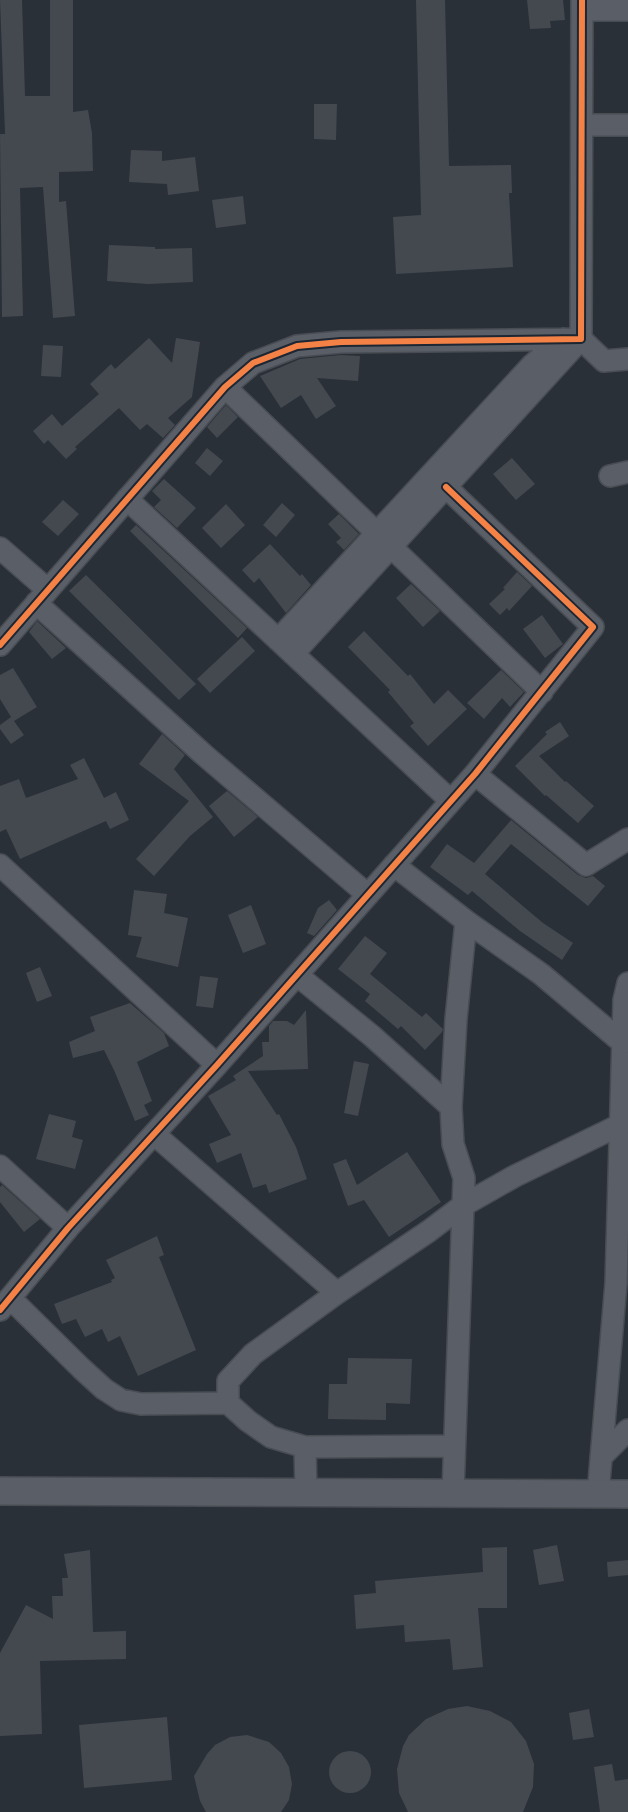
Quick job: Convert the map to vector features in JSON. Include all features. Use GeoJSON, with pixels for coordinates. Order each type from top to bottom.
{"type":"FeatureCollection","features":[{"type":"Feature","properties":{"kind":"street"},"geometry":{"type":"LineString","coordinates":[[384,540],[446,487],[572,339],[582,125],[582,5],[628,10]]}},
{"type":"Feature","properties":{"kind":"street"},"geometry":{"type":"LineString","coordinates":[[582,125],[628,125]]}},
{"type":"Feature","properties":{"kind":"street"},"geometry":{"type":"LineString","coordinates":[[285,647],[384,540],[532,365],[572,339]]}},
{"type":"Feature","properties":{"kind":"street"},"geometry":{"type":"LineString","coordinates":[[0,645],[225,387],[253,363],[297,346],[341,342],[572,339],[604,361],[628,359]]}},
{"type":"Feature","properties":{"kind":"street"},"geometry":{"type":"LineString","coordinates":[[225,387],[542,692]]}},
{"type":"Feature","properties":{"kind":"street"},"geometry":{"type":"LineString","coordinates":[[446,487],[593,627],[475,774],[217,1065],[68,1228],[5,1304],[104,1389],[121,1400],[141,1404],[228,1402],[248,1421],[271,1437],[305,1447],[453,1446]]}},
{"type":"Feature","properties":{"kind":"street"},"geometry":{"type":"LineString","coordinates":[[127,499],[451,801]]}},
{"type":"Feature","properties":{"kind":"street"},"geometry":{"type":"LineString","coordinates":[[0,548],[42,597],[203,754],[368,895]]}},
{"type":"Feature","properties":{"kind":"street"},"geometry":{"type":"LineString","coordinates":[[475,774],[586,866],[628,839]]}},
{"type":"Feature","properties":{"kind":"street"},"geometry":{"type":"LineString","coordinates":[[0,865],[217,1065]]}},
{"type":"Feature","properties":{"kind":"street"},"geometry":{"type":"LineString","coordinates":[[394,865],[466,921],[541,974],[623,1042]]}},
{"type":"Feature","properties":{"kind":"street"},"geometry":{"type":"LineString","coordinates":[[453,1493],[464,1178],[453,1144],[452,1107],[456,1019],[466,921]]}},
{"type":"Feature","properties":{"kind":"street"},"geometry":{"type":"LineString","coordinates":[[297,975],[372,1036],[452,1107]]}},
{"type":"Feature","properties":{"kind":"street"},"geometry":{"type":"LineString","coordinates":[[597,1494],[622,1286],[623,1042],[624,1000],[628,983]]}},
{"type":"Feature","properties":{"kind":"street"},"geometry":{"type":"LineString","coordinates":[[228,1402],[228,1381],[253,1354],[337,1293],[462,1206],[515,1176],[624,1124]]}},
{"type":"Feature","properties":{"kind":"street"},"geometry":{"type":"LineString","coordinates":[[154,1134],[337,1293]]}},
{"type":"Feature","properties":{"kind":"street"},"geometry":{"type":"LineString","coordinates":[[0,1166],[68,1228]]}},
{"type":"Feature","properties":{"kind":"street"},"geometry":{"type":"LineString","coordinates":[[601,1457],[628,1430]]}},
{"type":"Feature","properties":{"kind":"street"},"geometry":{"type":"LineString","coordinates":[[305,1447],[306,1493]]}},
{"type":"Feature","properties":{"kind":"street"},"geometry":{"type":"LineString","coordinates":[[0,1491],[628,1494]]}},
{"type":"Feature","properties":{"kind":"building"},"geometry":{"type":"Polygon","coordinates":[[[0,0],[22,0],[25,96],[50,96],[50,0],[73,0],[73,112],[88,110],[92,133],[93,171],[59,172],[59,202],[66,201],[75,316],[53,318],[43,187],[20,188],[23,316],[2,317],[0,134],[5,134],[0,0]]]}},
{"type":"Feature","properties":{"kind":"building"},"geometry":{"type":"Polygon","coordinates":[[[416,0],[445,0],[449,166],[511,165],[512,193],[509,193],[513,267],[396,274],[393,217],[421,215],[416,0]]]}},
{"type":"Feature","properties":{"kind":"building"},"geometry":{"type":"Polygon","coordinates":[[[527,0],[563,0],[565,20],[550,21],[551,28],[530,29],[527,0]]]}},
{"type":"Feature","properties":{"kind":"building"},"geometry":{"type":"Polygon","coordinates":[[[314,104],[337,104],[336,140],[314,139],[314,104]]]}},
{"type":"Feature","properties":{"kind":"building"},"geometry":{"type":"Polygon","coordinates":[[[131,150],[162,151],[162,161],[195,157],[199,191],[168,195],[167,184],[129,182],[131,150]]]}},
{"type":"Feature","properties":{"kind":"building"},"geometry":{"type":"Polygon","coordinates":[[[243,196],[246,224],[216,228],[212,200],[243,196]]]}},
{"type":"Feature","properties":{"kind":"building"},"geometry":{"type":"Polygon","coordinates":[[[109,245],[155,247],[155,249],[192,248],[193,282],[148,284],[107,281],[109,245]]]}},
{"type":"Feature","properties":{"kind":"building"},"geometry":{"type":"Polygon","coordinates":[[[149,338],[172,363],[176,338],[200,342],[192,397],[168,418],[175,425],[163,438],[147,424],[140,430],[119,408],[75,447],[77,449],[66,459],[48,440],[44,444],[33,431],[52,414],[62,426],[99,394],[90,384],[111,364],[115,369],[149,338]]]}},
{"type":"Feature","properties":{"kind":"building"},"geometry":{"type":"Polygon","coordinates":[[[43,345],[63,346],[61,377],[41,376],[43,345]]]}},
{"type":"Feature","properties":{"kind":"building"},"geometry":{"type":"Polygon","coordinates":[[[341,355],[360,356],[358,381],[317,378],[336,406],[316,419],[301,395],[281,408],[260,376],[300,359],[341,355]]]}},
{"type":"Feature","properties":{"kind":"building"},"geometry":{"type":"Polygon","coordinates":[[[226,405],[238,417],[217,438],[207,427],[226,405]]]}},
{"type":"Feature","properties":{"kind":"building"},"geometry":{"type":"Polygon","coordinates":[[[207,448],[223,461],[210,476],[195,463],[207,448]]]}},
{"type":"Feature","properties":{"kind":"building"},"geometry":{"type":"Polygon","coordinates":[[[512,458],[535,484],[516,500],[493,474],[512,458]]]}},
{"type":"Feature","properties":{"kind":"building"},"geometry":{"type":"Polygon","coordinates":[[[164,479],[196,508],[177,528],[154,507],[161,500],[152,491],[164,479]]]}},
{"type":"Feature","properties":{"kind":"building"},"geometry":{"type":"Polygon","coordinates":[[[63,500],[79,514],[58,536],[42,522],[63,500]]]}},
{"type":"Feature","properties":{"kind":"building"},"geometry":{"type":"Polygon","coordinates":[[[282,503],[295,515],[276,537],[263,525],[282,503]]]}},
{"type":"Feature","properties":{"kind":"building"},"geometry":{"type":"Polygon","coordinates":[[[226,504],[245,525],[221,548],[202,528],[226,504]]]}},
{"type":"Feature","properties":{"kind":"building"},"geometry":{"type":"Polygon","coordinates":[[[339,514],[359,534],[344,550],[336,542],[341,538],[328,524],[339,514]]]}},
{"type":"Feature","properties":{"kind":"building"},"geometry":{"type":"Polygon","coordinates":[[[136,525],[247,628],[238,638],[130,531],[136,525]]]}},
{"type":"Feature","properties":{"kind":"building"},"geometry":{"type":"Polygon","coordinates":[[[270,544],[311,585],[286,613],[259,578],[254,583],[242,570],[270,544]]]}},
{"type":"Feature","properties":{"kind":"building"},"geometry":{"type":"Polygon","coordinates":[[[517,572],[532,586],[509,611],[507,608],[500,615],[489,604],[505,589],[503,588],[517,572]]]}},
{"type":"Feature","properties":{"kind":"building"},"geometry":{"type":"Polygon","coordinates":[[[86,575],[196,684],[179,700],[69,591],[86,575]]]}},
{"type":"Feature","properties":{"kind":"building"},"geometry":{"type":"Polygon","coordinates":[[[411,584],[440,611],[423,627],[396,598],[411,584]]]}},
{"type":"Feature","properties":{"kind":"building"},"geometry":{"type":"Polygon","coordinates":[[[542,615],[563,644],[545,658],[523,629],[542,615]]]}},
{"type":"Feature","properties":{"kind":"building"},"geometry":{"type":"Polygon","coordinates":[[[37,621],[66,648],[52,659],[29,632],[37,621]]]}},
{"type":"Feature","properties":{"kind":"building"},"geometry":{"type":"Polygon","coordinates":[[[364,631],[408,676],[410,674],[434,704],[448,690],[467,709],[428,746],[410,726],[414,723],[388,692],[390,690],[348,647],[364,631]]]}},
{"type":"Feature","properties":{"kind":"building"},"geometry":{"type":"Polygon","coordinates":[[[242,637],[255,651],[210,693],[197,679],[242,637]]]}},
{"type":"Feature","properties":{"kind":"building"},"geometry":{"type":"Polygon","coordinates":[[[13,668],[37,707],[14,721],[24,735],[11,744],[0,729],[0,725],[11,717],[0,699],[0,675],[13,668]]]}},
{"type":"Feature","properties":{"kind":"building"},"geometry":{"type":"Polygon","coordinates":[[[501,670],[524,692],[510,707],[502,698],[484,719],[467,703],[501,670]]]}},
{"type":"Feature","properties":{"kind":"building"},"geometry":{"type":"Polygon","coordinates":[[[560,722],[569,736],[539,756],[594,806],[578,823],[545,796],[515,766],[547,734],[545,732],[560,722]]]}},
{"type":"Feature","properties":{"kind":"building"},"geometry":{"type":"Polygon","coordinates":[[[162,734],[185,755],[174,769],[213,817],[190,836],[154,876],[136,859],[189,801],[139,764],[162,734]]]}},
{"type":"Feature","properties":{"kind":"building"},"geometry":{"type":"Polygon","coordinates":[[[84,758],[104,798],[116,792],[129,820],[110,829],[106,821],[20,859],[6,829],[0,832],[0,786],[19,779],[26,798],[78,779],[70,765],[84,758]]]}},
{"type":"Feature","properties":{"kind":"building"},"geometry":{"type":"Polygon","coordinates":[[[227,791],[258,817],[234,837],[209,806],[227,791]]]}},
{"type":"Feature","properties":{"kind":"building"},"geometry":{"type":"Polygon","coordinates":[[[511,820],[578,875],[586,878],[593,876],[605,886],[588,906],[511,844],[485,874],[543,923],[573,943],[562,960],[520,931],[472,891],[468,895],[430,867],[447,844],[474,863],[511,820]]]}},
{"type":"Feature","properties":{"kind":"building"},"geometry":{"type":"Polygon","coordinates":[[[134,890],[167,894],[164,913],[188,918],[178,967],[136,957],[142,937],[128,935],[134,890]]]}},
{"type":"Feature","properties":{"kind":"building"},"geometry":{"type":"Polygon","coordinates":[[[329,900],[337,910],[314,936],[307,933],[318,908],[329,900]]]}},
{"type":"Feature","properties":{"kind":"building"},"geometry":{"type":"Polygon","coordinates":[[[251,905],[266,944],[243,953],[228,915],[251,905]]]}},
{"type":"Feature","properties":{"kind":"building"},"geometry":{"type":"Polygon","coordinates":[[[365,936],[387,953],[370,974],[422,1017],[426,1013],[443,1029],[425,1050],[401,1026],[398,1029],[365,1001],[370,994],[338,969],[365,936]]]}},
{"type":"Feature","properties":{"kind":"building"},"geometry":{"type":"Polygon","coordinates":[[[40,967],[52,996],[37,1002],[26,973],[40,967]]]}},
{"type":"Feature","properties":{"kind":"building"},"geometry":{"type":"Polygon","coordinates":[[[200,976],[218,978],[213,1008],[196,1006],[200,976]]]}},
{"type":"Feature","properties":{"kind":"building"},"geometry":{"type":"Polygon","coordinates":[[[130,1003],[164,1033],[169,1046],[137,1062],[152,1101],[144,1105],[149,1115],[135,1121],[104,1050],[73,1058],[69,1042],[95,1031],[90,1017],[130,1003]]]}},
{"type":"Feature","properties":{"kind":"building"},"geometry":{"type":"Polygon","coordinates":[[[306,1010],[308,1069],[248,1071],[277,1115],[279,1114],[296,1147],[307,1179],[269,1193],[266,1184],[253,1188],[241,1153],[217,1163],[209,1144],[231,1135],[208,1096],[236,1080],[233,1076],[263,1056],[262,1042],[269,1042],[269,1026],[273,1021],[287,1021],[294,1025],[306,1010]]]}},
{"type":"Feature","properties":{"kind":"building"},"geometry":{"type":"Polygon","coordinates":[[[354,1061],[369,1064],[358,1116],[344,1113],[354,1061]]]}},
{"type":"Feature","properties":{"kind":"building"},"geometry":{"type":"Polygon","coordinates":[[[49,1114],[76,1121],[72,1137],[83,1140],[75,1169],[36,1159],[49,1114]]]}},
{"type":"Feature","properties":{"kind":"building"},"geometry":{"type":"Polygon","coordinates":[[[407,1152],[441,1202],[389,1237],[364,1200],[348,1206],[333,1164],[346,1159],[357,1185],[407,1152]]]}},
{"type":"Feature","properties":{"kind":"building"},"geometry":{"type":"Polygon","coordinates":[[[2,1185],[40,1219],[24,1232],[0,1202],[2,1185]]]}},
{"type":"Feature","properties":{"kind":"building"},"geometry":{"type":"Polygon","coordinates":[[[157,1236],[164,1255],[159,1257],[196,1350],[138,1376],[120,1336],[108,1342],[102,1329],[85,1337],[76,1319],[62,1324],[54,1304],[112,1282],[111,1280],[115,1278],[106,1260],[157,1236]]]}},
{"type":"Feature","properties":{"kind":"building"},"geometry":{"type":"Polygon","coordinates":[[[348,1358],[412,1359],[410,1404],[386,1403],[386,1420],[328,1419],[329,1384],[347,1384],[348,1358]]]}},
{"type":"Feature","properties":{"kind":"building"},"geometry":{"type":"Polygon","coordinates":[[[557,1545],[564,1581],[539,1585],[533,1550],[557,1545]]]}},
{"type":"Feature","properties":{"kind":"building"},"geometry":{"type":"Polygon","coordinates":[[[507,1547],[507,1608],[478,1608],[483,1667],[453,1670],[450,1639],[405,1642],[404,1625],[356,1629],[354,1595],[376,1593],[375,1581],[483,1572],[482,1548],[507,1547]]]}},
{"type":"Feature","properties":{"kind":"building"},"geometry":{"type":"Polygon","coordinates":[[[90,1550],[93,1632],[126,1631],[126,1659],[40,1661],[42,1734],[0,1736],[0,1653],[26,1605],[53,1619],[52,1596],[63,1596],[62,1578],[68,1578],[64,1554],[90,1550]]]}},
{"type":"Feature","properties":{"kind":"building"},"geometry":{"type":"Polygon","coordinates":[[[628,1560],[628,1575],[608,1577],[607,1562],[628,1560]]]}},
{"type":"Feature","properties":{"kind":"building"},"geometry":{"type":"Polygon","coordinates":[[[467,1706],[490,1711],[511,1722],[526,1741],[534,1764],[533,1787],[523,1812],[408,1812],[399,1793],[397,1769],[403,1746],[409,1735],[426,1719],[448,1709],[467,1706]]]}},
{"type":"Feature","properties":{"kind":"building"},"geometry":{"type":"Polygon","coordinates":[[[589,1709],[594,1737],[573,1740],[569,1713],[589,1709]]]}},
{"type":"Feature","properties":{"kind":"building"},"geometry":{"type":"Polygon","coordinates":[[[167,1717],[172,1780],[84,1788],[79,1725],[167,1717]]]}},
{"type":"Feature","properties":{"kind":"building"},"geometry":{"type":"Polygon","coordinates":[[[247,1735],[269,1742],[281,1753],[289,1767],[292,1784],[289,1800],[281,1812],[206,1812],[200,1801],[194,1776],[215,1745],[230,1737],[247,1735]]]}},
{"type":"Feature","properties":{"kind":"building"},"geometry":{"type":"Polygon","coordinates":[[[350,1751],[358,1752],[365,1757],[370,1764],[370,1780],[365,1787],[358,1792],[350,1793],[342,1792],[335,1787],[330,1780],[329,1772],[330,1764],[335,1757],[342,1752],[350,1751]]]}},
{"type":"Feature","properties":{"kind":"building"},"geometry":{"type":"Polygon","coordinates":[[[612,1764],[615,1781],[628,1779],[628,1812],[600,1812],[594,1767],[612,1764]]]}},
{"type":"Feature","properties":{"kind":"cycle path"},"geometry":{"type":"LineString","coordinates":[[0,645],[225,387],[253,363],[297,346],[341,342],[581,339],[582,0]]}},
{"type":"Feature","properties":{"kind":"cycle path"},"geometry":{"type":"LineString","coordinates":[[0,1310],[68,1228],[217,1065],[475,774],[593,627],[446,487]]}}]}
